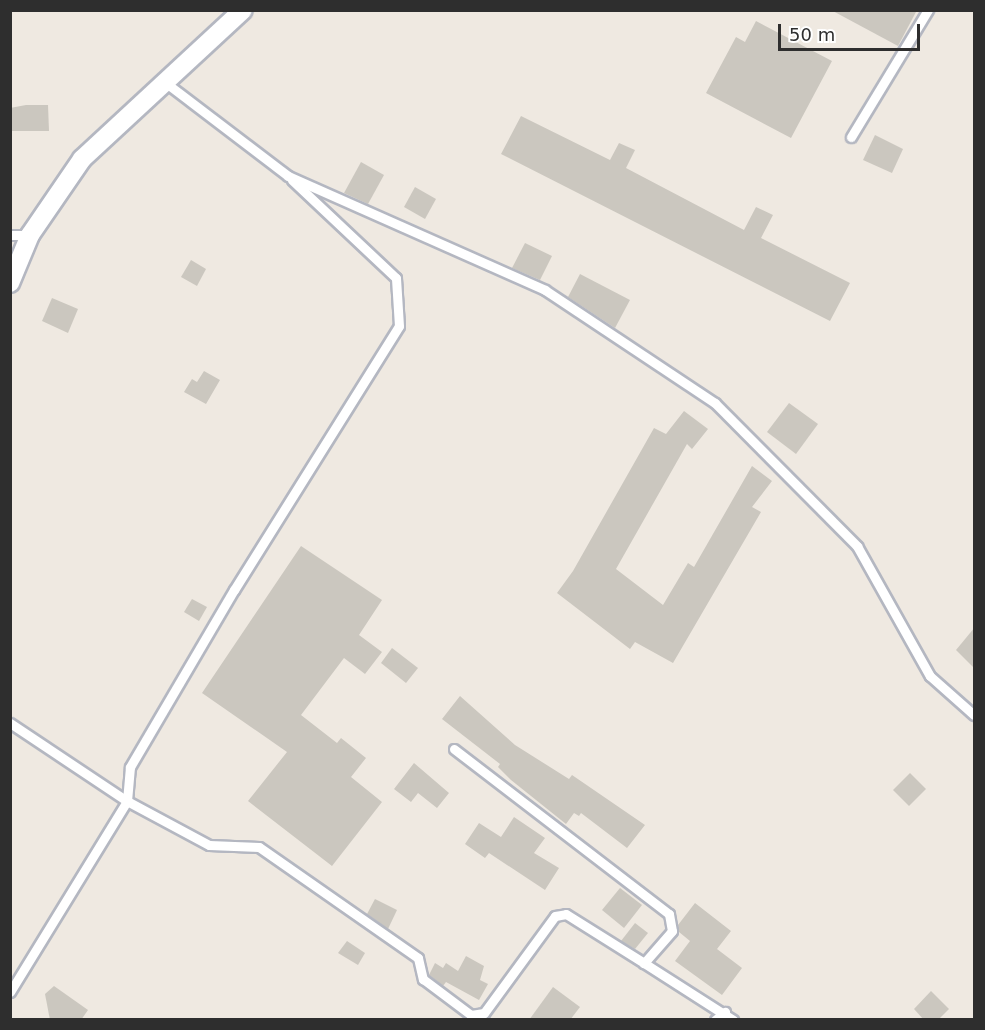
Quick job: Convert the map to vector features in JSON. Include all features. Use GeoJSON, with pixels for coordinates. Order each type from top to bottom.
{"type":"FeatureCollection","features":[{"type":"Feature","properties":{"kind":"street"},"geometry":{"type":"LineString","coordinates":[[10,283],[30,235],[82,159],[239,12]]}},
{"type":"Feature","properties":{"kind":"lane"},"geometry":{"type":"LineString","coordinates":[[851,137],[928,10]]}},
{"type":"Feature","properties":{"kind":"lane"},"geometry":{"type":"LineString","coordinates":[[10,992],[127,801],[130,767],[234,590],[399,326],[396,278],[288,176],[166,82]]}},
{"type":"Feature","properties":{"kind":"lane"},"geometry":{"type":"LineString","coordinates":[[288,176],[545,290],[715,404],[857,546],[930,676],[975,715]]}},
{"type":"Feature","properties":{"kind":"lane"},"geometry":{"type":"LineString","coordinates":[[10,235],[30,235]]}},
{"type":"Feature","properties":{"kind":"lane"},"geometry":{"type":"LineString","coordinates":[[10,723],[127,801],[209,845],[259,847],[418,958],[423,979],[471,1016],[484,1013],[555,916],[566,914],[724,1012],[733,1020]]}},
{"type":"Feature","properties":{"kind":"lane"},"geometry":{"type":"LineString","coordinates":[[454,749],[669,914],[672,931],[644,963]]}},
{"type":"Feature","properties":{"kind":"lane"},"geometry":{"type":"LineString","coordinates":[[715,1020],[724,1012]]}},
{"type":"Feature","properties":{"kind":"building"},"geometry":{"type":"Polygon","coordinates":[[[831,10],[917,10],[898,46],[831,10]]]}},
{"type":"Feature","properties":{"kind":"building"},"geometry":{"type":"Polygon","coordinates":[[[756,21],[832,61],[791,138],[706,93],[736,37],[745,42],[756,21]]]}},
{"type":"Feature","properties":{"kind":"building"},"geometry":{"type":"Polygon","coordinates":[[[48,105],[49,131],[10,131],[10,108],[48,105]]]}},
{"type":"Feature","properties":{"kind":"building"},"geometry":{"type":"Polygon","coordinates":[[[521,116],[610,160],[619,143],[635,150],[626,168],[744,230],[756,207],[773,215],[761,238],[850,283],[830,321],[501,154],[521,116]]]}},
{"type":"Feature","properties":{"kind":"building"},"geometry":{"type":"Polygon","coordinates":[[[875,135],[903,149],[892,173],[863,160],[875,135]]]}},
{"type":"Feature","properties":{"kind":"building"},"geometry":{"type":"Polygon","coordinates":[[[361,162],[384,175],[368,204],[344,193],[361,162]]]}},
{"type":"Feature","properties":{"kind":"building"},"geometry":{"type":"Polygon","coordinates":[[[415,187],[436,199],[425,219],[404,207],[415,187]]]}},
{"type":"Feature","properties":{"kind":"building"},"geometry":{"type":"Polygon","coordinates":[[[525,243],[552,256],[540,280],[512,268],[525,243]]]}},
{"type":"Feature","properties":{"kind":"building"},"geometry":{"type":"Polygon","coordinates":[[[191,260],[206,269],[197,286],[181,277],[191,260]]]}},
{"type":"Feature","properties":{"kind":"building"},"geometry":{"type":"Polygon","coordinates":[[[580,274],[630,300],[615,328],[568,297],[580,274]]]}},
{"type":"Feature","properties":{"kind":"building"},"geometry":{"type":"Polygon","coordinates":[[[52,298],[78,309],[68,333],[42,321],[52,298]]]}},
{"type":"Feature","properties":{"kind":"building"},"geometry":{"type":"Polygon","coordinates":[[[204,371],[220,380],[206,404],[184,392],[192,379],[197,382],[204,371]]]}},
{"type":"Feature","properties":{"kind":"building"},"geometry":{"type":"Polygon","coordinates":[[[789,403],[818,424],[796,454],[767,432],[789,403]]]}},
{"type":"Feature","properties":{"kind":"building"},"geometry":{"type":"Polygon","coordinates":[[[684,411],[708,429],[692,449],[687,444],[616,569],[663,605],[688,563],[694,567],[752,466],[772,481],[752,507],[761,512],[673,663],[635,642],[630,649],[557,593],[573,571],[654,428],[666,434],[684,411]]]}},
{"type":"Feature","properties":{"kind":"building"},"geometry":{"type":"Polygon","coordinates":[[[301,546],[382,600],[359,635],[382,652],[365,674],[344,658],[301,715],[337,743],[341,738],[366,758],[351,777],[382,802],[332,866],[248,801],[287,752],[202,693],[301,546]]]}},
{"type":"Feature","properties":{"kind":"building"},"geometry":{"type":"Polygon","coordinates":[[[192,599],[207,607],[199,621],[184,612],[192,599]]]}},
{"type":"Feature","properties":{"kind":"building"},"geometry":{"type":"Polygon","coordinates":[[[975,627],[975,669],[956,650],[975,627]]]}},
{"type":"Feature","properties":{"kind":"building"},"geometry":{"type":"Polygon","coordinates":[[[392,648],[418,668],[406,683],[381,663],[392,648]]]}},
{"type":"Feature","properties":{"kind":"building"},"geometry":{"type":"Polygon","coordinates":[[[460,696],[515,745],[569,779],[572,775],[645,825],[627,848],[581,813],[579,816],[574,813],[566,824],[511,780],[498,767],[500,764],[442,719],[460,696]]]}},
{"type":"Feature","properties":{"kind":"building"},"geometry":{"type":"Polygon","coordinates":[[[414,763],[449,793],[437,808],[418,793],[411,802],[394,789],[414,763]]]}},
{"type":"Feature","properties":{"kind":"building"},"geometry":{"type":"Polygon","coordinates":[[[910,773],[926,789],[909,806],[893,790],[910,773]]]}},
{"type":"Feature","properties":{"kind":"building"},"geometry":{"type":"Polygon","coordinates":[[[514,817],[545,838],[534,853],[559,868],[545,890],[489,853],[485,858],[465,844],[479,823],[501,837],[514,817]]]}},
{"type":"Feature","properties":{"kind":"building"},"geometry":{"type":"Polygon","coordinates":[[[620,888],[642,905],[624,928],[602,910],[620,888]]]}},
{"type":"Feature","properties":{"kind":"building"},"geometry":{"type":"Polygon","coordinates":[[[375,899],[397,910],[388,929],[367,914],[375,899]]]}},
{"type":"Feature","properties":{"kind":"building"},"geometry":{"type":"Polygon","coordinates":[[[695,903],[731,931],[717,949],[742,968],[722,995],[675,961],[690,941],[679,932],[678,925],[695,903]]]}},
{"type":"Feature","properties":{"kind":"building"},"geometry":{"type":"Polygon","coordinates":[[[635,923],[648,933],[635,949],[621,941],[635,923]]]}},
{"type":"Feature","properties":{"kind":"building"},"geometry":{"type":"Polygon","coordinates":[[[347,941],[365,953],[358,965],[338,953],[347,941]]]}},
{"type":"Feature","properties":{"kind":"building"},"geometry":{"type":"Polygon","coordinates":[[[466,956],[484,966],[480,980],[488,984],[479,1000],[446,982],[443,986],[429,975],[435,963],[443,968],[446,963],[458,971],[466,956]]]}},
{"type":"Feature","properties":{"kind":"building"},"geometry":{"type":"Polygon","coordinates":[[[54,986],[88,1010],[81,1020],[50,1020],[45,994],[54,986]]]}},
{"type":"Feature","properties":{"kind":"building"},"geometry":{"type":"Polygon","coordinates":[[[553,987],[580,1007],[570,1020],[529,1020],[553,987]]]}},
{"type":"Feature","properties":{"kind":"building"},"geometry":{"type":"Polygon","coordinates":[[[931,991],[949,1009],[938,1020],[924,1020],[914,1009],[931,991]]]}}]}
